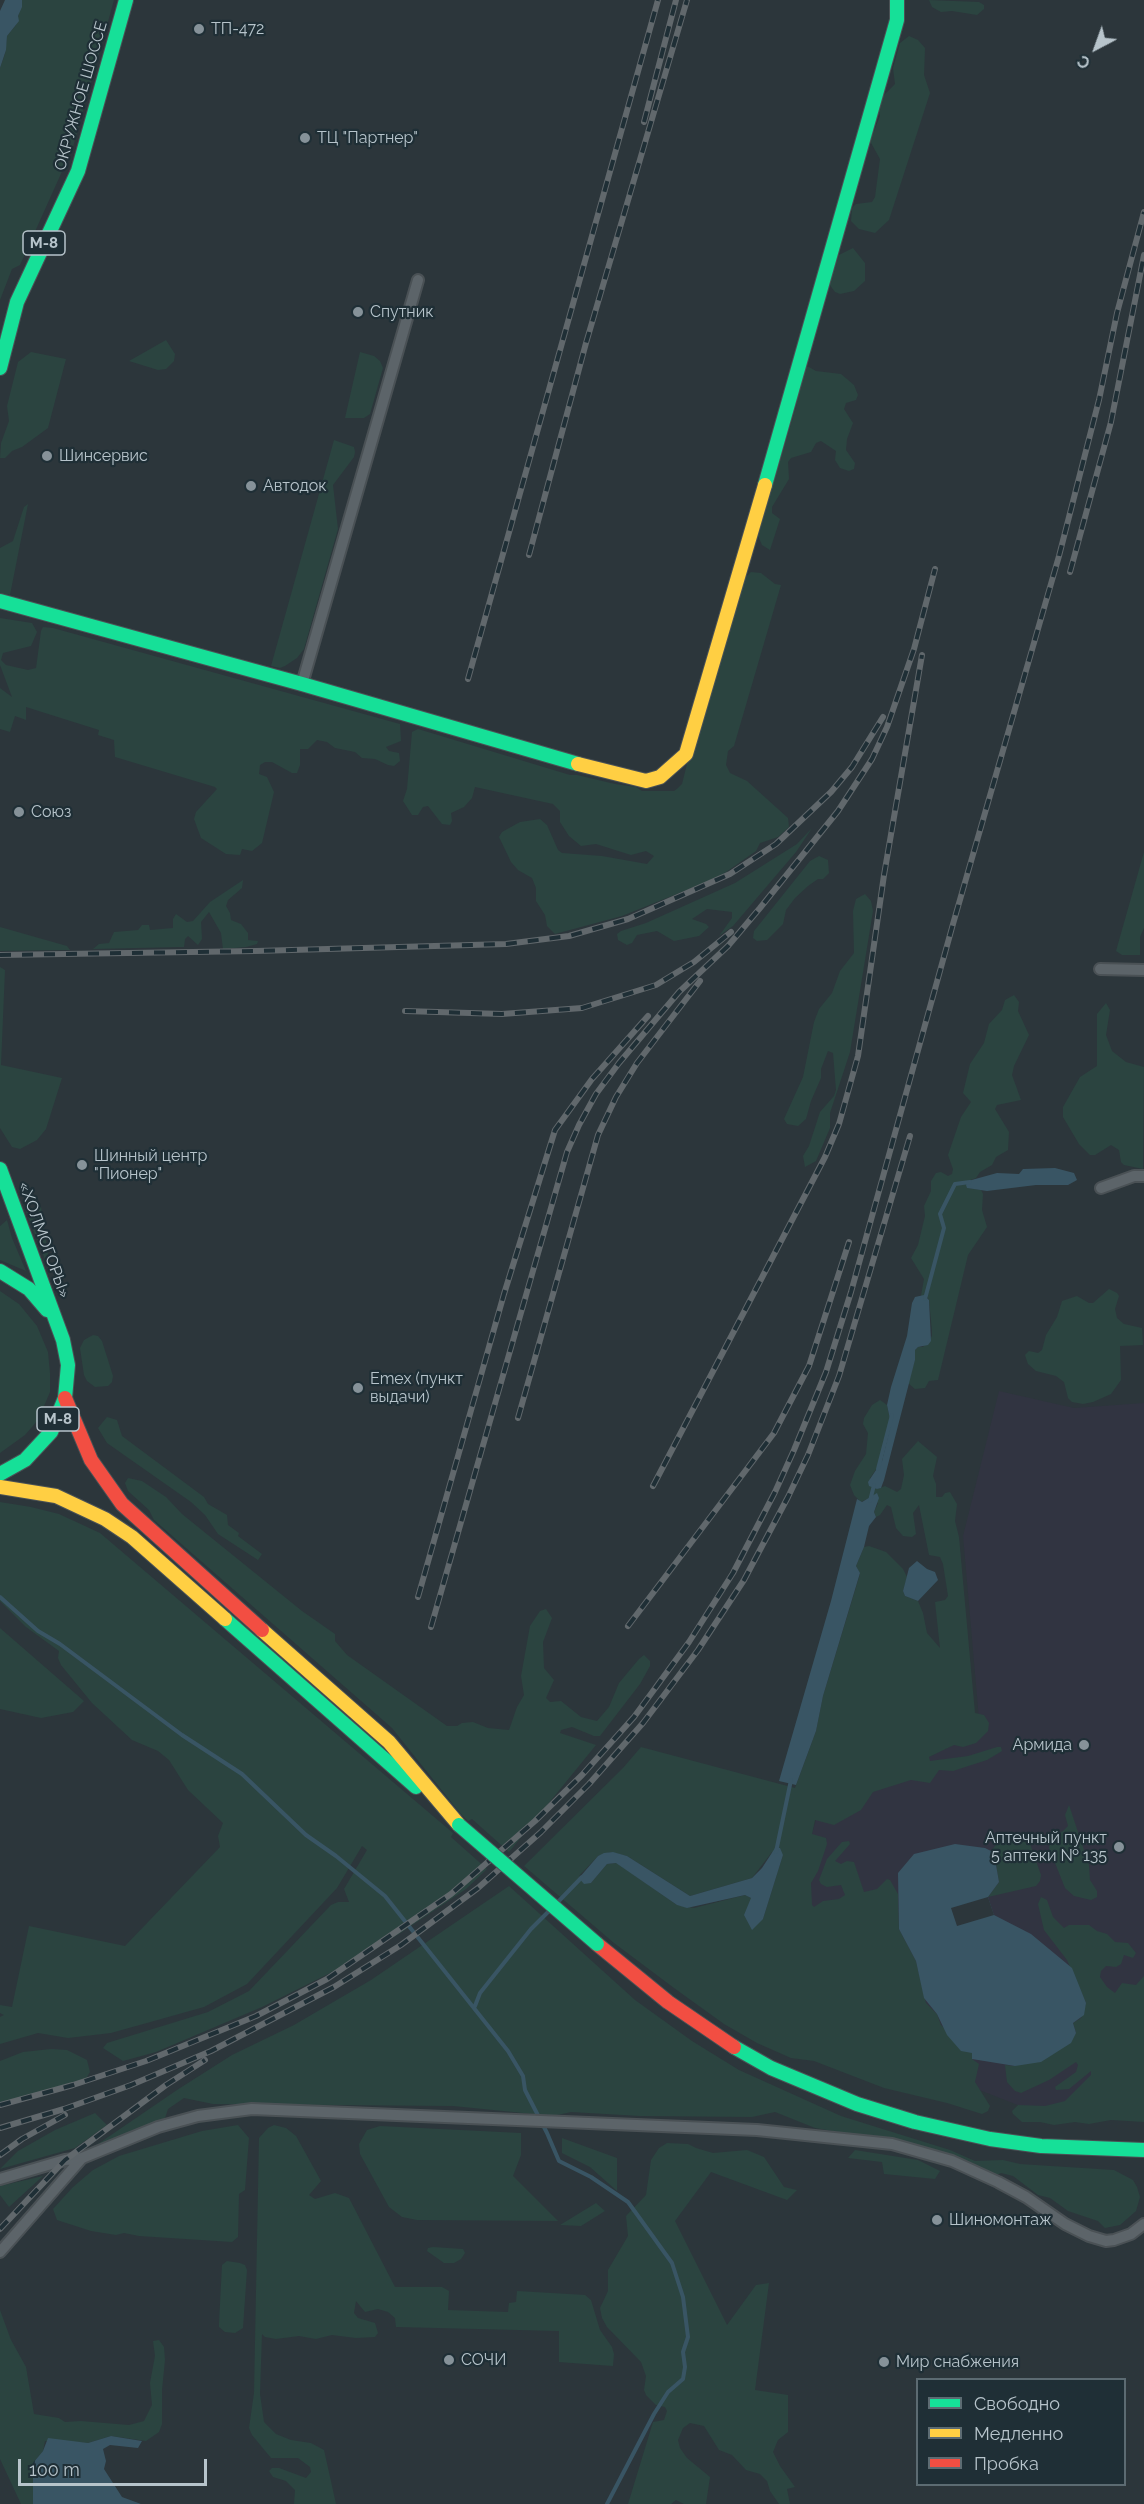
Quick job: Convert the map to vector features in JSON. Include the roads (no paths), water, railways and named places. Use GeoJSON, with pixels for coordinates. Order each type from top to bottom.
{"type":"FeatureCollection","features":[{"type":"Feature","properties":{"kind":"main road","name":"ОКРУЖНОЕ ШОССЕ"},"geometry":{"type":"LineString","coordinates":[[0,368],[16,302],[78,171],[126,0]]}},
{"type":"Feature","properties":{"kind":"main road"},"geometry":{"type":"LineString","coordinates":[[0,601],[302,684],[547,756],[646,781],[660,777],[686,754],[897,20],[897,0]]}},
{"type":"Feature","properties":{"kind":"main road","name":"«ХОЛМОГОРЫ»"},"geometry":{"type":"LineString","coordinates":[[0,1169],[65,1347],[68,1365],[65,1398],[56,1424],[46,1440],[25,1460],[0,1474]]}},
{"type":"Feature","properties":{"kind":"main road","name":"«ХОЛМОГОРЫ»"},"geometry":{"type":"LineString","coordinates":[[0,1271],[29,1289],[41,1300],[56,1323]]}},
{"type":"Feature","properties":{"kind":"main road"},"geometry":{"type":"LineString","coordinates":[[65,1398],[91,1460],[122,1504],[389,1742],[459,1825]]}},
{"type":"Feature","properties":{"kind":"main road"},"geometry":{"type":"LineString","coordinates":[[0,1487],[56,1496],[105,1519],[132,1537],[597,1944],[668,2002],[719,2039],[781,2073],[857,2104],[915,2122],[990,2139],[1041,2146],[1144,2150]]}},
{"type":"Feature","properties":{"kind":"street"},"geometry":{"type":"LineString","coordinates":[[302,684],[418,280]]}},
{"type":"Feature","properties":{"kind":"street"},"geometry":{"type":"LineString","coordinates":[[1100,969],[1144,970]]}},
{"type":"Feature","properties":{"kind":"street"},"geometry":{"type":"LineString","coordinates":[[1101,1188],[1134,1176],[1144,1176]]}},
{"type":"Feature","properties":{"kind":"street"},"geometry":{"type":"LineString","coordinates":[[0,2179],[65,2160],[82,2158],[158,2127],[198,2116],[252,2109],[757,2130],[892,2144],[952,2161],[998,2182],[1065,2224],[1089,2236],[1106,2241],[1114,2240],[1131,2234],[1144,2224]]}},
{"type":"Feature","properties":{"kind":"street"},"geometry":{"type":"LineString","coordinates":[[0,2252],[82,2158]]}},
{"type":"Feature","properties":{"kind":"waterway"},"geometry":{"type":"LineString","coordinates":[[925,1299],[944,1228],[940,1214],[955,1184],[970,1182]]}},
{"type":"Feature","properties":{"kind":"waterway"},"geometry":{"type":"LineString","coordinates":[[878,1469],[892,1415]]}},
{"type":"Feature","properties":{"kind":"waterway"},"geometry":{"type":"LineString","coordinates":[[870,1501],[874,1485]]}},
{"type":"Feature","properties":{"kind":"waterway"},"geometry":{"type":"LineString","coordinates":[[0,1597],[38,1631],[60,1644],[182,1735],[242,1774],[306,1835],[385,1896],[508,2051],[523,2076],[525,2090],[559,2161],[591,2177],[628,2202],[672,2263],[683,2297],[688,2337],[683,2352],[685,2367],[683,2379],[668,2392],[654,2414],[607,2504]]}},
{"type":"Feature","properties":{"kind":"waterway"},"geometry":{"type":"LineString","coordinates":[[776,1852],[791,1780]]}},
{"type":"Feature","properties":{"kind":"waterway"},"geometry":{"type":"LineString","coordinates":[[556,1904],[582,1877]]}},
{"type":"Feature","properties":{"kind":"waterway"},"geometry":{"type":"LineString","coordinates":[[475,2006],[480,1993],[531,1929],[551,1909]]}},
{"type":"Feature","properties":{"kind":"railway"},"geometry":{"type":"LineString","coordinates":[[468,679],[658,0]]}},
{"type":"Feature","properties":{"kind":"railway"},"geometry":{"type":"LineString","coordinates":[[644,122],[676,0]]}},
{"type":"Feature","properties":{"kind":"railway"},"geometry":{"type":"LineString","coordinates":[[529,555],[586,343],[687,0]]}},
{"type":"Feature","properties":{"kind":"railway"},"geometry":{"type":"LineString","coordinates":[[0,2105],[73,2085],[146,2061],[256,2016],[327,1979],[451,1894],[535,1821],[582,1775],[634,1717],[689,1642],[733,1573],[794,1450],[826,1372],[851,1292],[953,924],[1059,556],[1099,400],[1117,313],[1144,212]]}},
{"type":"Feature","properties":{"kind":"railway"},"geometry":{"type":"LineString","coordinates":[[1070,572],[1111,422],[1144,255]]}},
{"type":"Feature","properties":{"kind":"railway"},"geometry":{"type":"LineString","coordinates":[[431,1627],[567,1152],[579,1125],[596,1094],[619,1063],[679,992],[728,946],[760,908],[838,811],[872,759],[887,727],[914,649],[935,569]]}},
{"type":"Feature","properties":{"kind":"railway"},"geometry":{"type":"LineString","coordinates":[[653,1486],[825,1157],[839,1124],[858,1056],[884,875],[922,655]]}},
{"type":"Feature","properties":{"kind":"railway"},"geometry":{"type":"LineString","coordinates":[[0,955],[506,944],[569,936],[628,919],[730,874],[776,844],[831,792],[852,767],[883,717]]}},
{"type":"Feature","properties":{"kind":"railway"},"geometry":{"type":"LineString","coordinates":[[405,1011],[502,1014],[582,1008],[656,985],[694,962],[731,932]]}},
{"type":"Feature","properties":{"kind":"railway"},"geometry":{"type":"LineString","coordinates":[[518,1418],[598,1135],[616,1097],[637,1063],[700,981]]}},
{"type":"Feature","properties":{"kind":"railway"},"geometry":{"type":"LineString","coordinates":[[418,1597],[504,1294],[555,1130],[592,1079],[648,1016]]}},
{"type":"Feature","properties":{"kind":"railway"},"geometry":{"type":"LineString","coordinates":[[0,2128],[64,2109],[131,2085],[211,2051],[334,1987],[401,1945],[478,1888],[541,1832],[589,1784],[643,1723],[698,1650],[744,1580],[788,1497],[808,1455],[839,1376],[910,1136]]}},
{"type":"Feature","properties":{"kind":"railway"},"geometry":{"type":"LineString","coordinates":[[628,1626],[774,1433],[809,1366],[849,1242]]}},
{"type":"Feature","properties":{"kind":"railway"},"geometry":{"type":"LineString","coordinates":[[0,2229],[65,2160],[166,2085],[205,2060]]}},
{"type":"Feature","properties":{"kind":"railway"},"geometry":{"type":"LineString","coordinates":[[0,2155],[22,2139],[65,2115]]}},
{"type":"Feature","properties":{"kind":"place","name":"ТП-472"},"geometry":{"type":"Point","coordinates":[199,29]}},
{"type":"Feature","properties":{"kind":"place","name":"ТЦ \"Партнер\""},"geometry":{"type":"Point","coordinates":[305,138]}},
{"type":"Feature","properties":{"kind":"place","name":"Спутник"},"geometry":{"type":"Point","coordinates":[358,312]}},
{"type":"Feature","properties":{"kind":"place","name":"Шинсервис"},"geometry":{"type":"Point","coordinates":[47,456]}},
{"type":"Feature","properties":{"kind":"place","name":"Автодок"},"geometry":{"type":"Point","coordinates":[251,486]}},
{"type":"Feature","properties":{"kind":"place","name":"Союз"},"geometry":{"type":"Point","coordinates":[19,812]}},
{"type":"Feature","properties":{"kind":"place","name":"Шинный центр \"Пионер\""},"geometry":{"type":"Point","coordinates":[82,1165]}},
{"type":"Feature","properties":{"kind":"place","name":"Emex (пункт выдачи)"},"geometry":{"type":"Point","coordinates":[358,1388]}},
{"type":"Feature","properties":{"kind":"place","name":"Армида"},"geometry":{"type":"Point","coordinates":[1084,1745]}},
{"type":"Feature","properties":{"kind":"place","name":"Аптечный пункт 5 аптеки № 135"},"geometry":{"type":"Point","coordinates":[1119,1847]}},
{"type":"Feature","properties":{"kind":"place","name":"Шиномонтаж"},"geometry":{"type":"Point","coordinates":[937,2220]}},
{"type":"Feature","properties":{"kind":"place","name":"СОЧИ"},"geometry":{"type":"Point","coordinates":[449,2360]}},
{"type":"Feature","properties":{"kind":"place","name":"Мир снабжения"},"geometry":{"type":"Point","coordinates":[884,2362]}}]}
